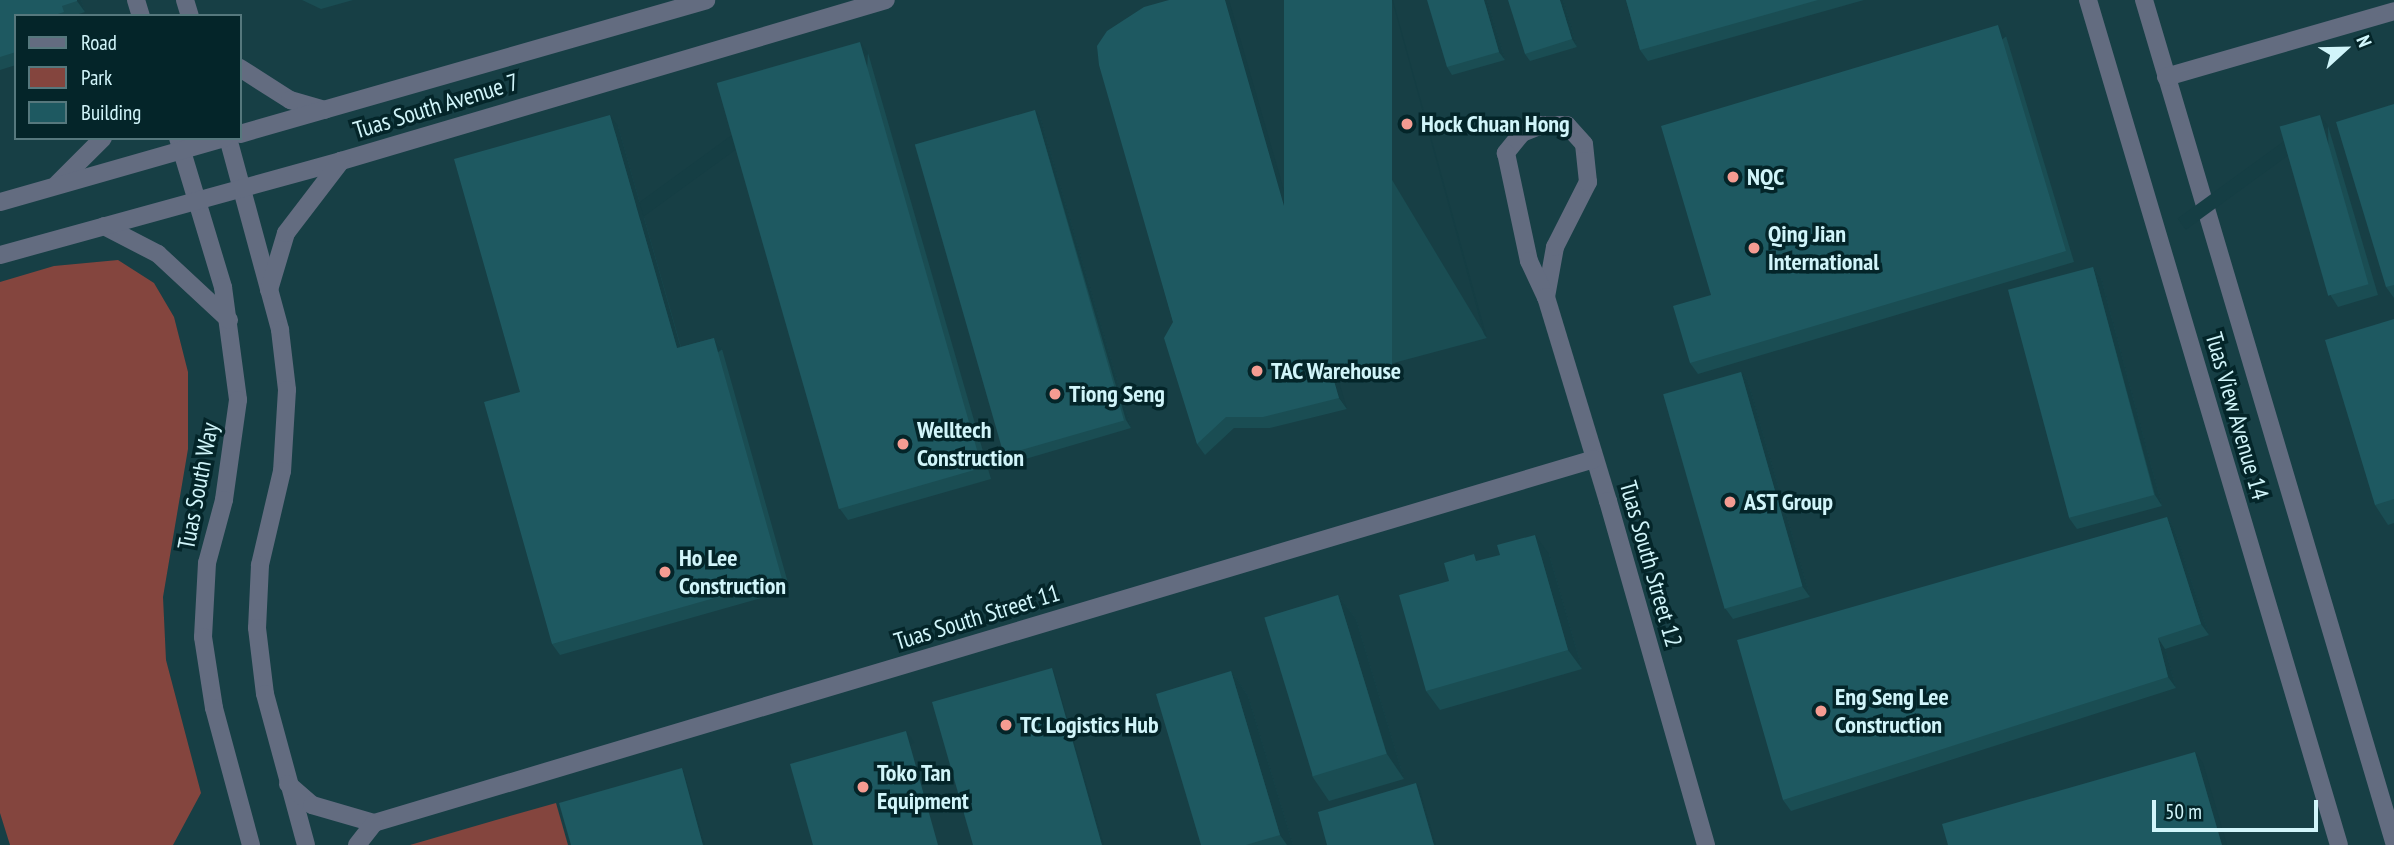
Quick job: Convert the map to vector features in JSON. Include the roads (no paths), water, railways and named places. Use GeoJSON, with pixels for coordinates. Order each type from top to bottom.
{"type":"FeatureCollection","features":[{"type":"Feature","properties":{"kind":"street","name":"Tuas South Avenue 7"},"geometry":{"type":"LineString","coordinates":[[242,133],[706,0]]}},
{"type":"Feature","properties":{"kind":"street","name":"Tuas South Avenue 7"},"geometry":{"type":"LineString","coordinates":[[0,256],[239,186],[341,161],[886,0]]}},
{"type":"Feature","properties":{"kind":"street","name":"Tuas View Avenue 14"},"geometry":{"type":"LineString","coordinates":[[2088,0],[2339,845]]}},
{"type":"Feature","properties":{"kind":"street","name":"Tuas View Avenue 14"},"geometry":{"type":"LineString","coordinates":[[2144,0],[2394,842]]}},
{"type":"Feature","properties":{"kind":"street"},"geometry":{"type":"LineString","coordinates":[[2166,76],[2394,11]]}},
{"type":"Feature","properties":{"kind":"street"},"geometry":{"type":"LineString","coordinates":[[242,69],[290,100],[326,110]]}},
{"type":"Feature","properties":{"kind":"street","name":"Tuas South Street 12"},"geometry":{"type":"LineString","coordinates":[[1546,297],[1555,247],[1588,182],[1584,144],[1567,125],[1542,125],[1522,133],[1506,153],[1529,261],[1546,297],[1706,845]]}},
{"type":"Feature","properties":{"kind":"street"},"geometry":{"type":"LineString","coordinates":[[55,187],[101,140]]}},
{"type":"Feature","properties":{"kind":"street"},"geometry":{"type":"LineString","coordinates":[[0,202],[55,187],[180,145],[213,140]]}},
{"type":"Feature","properties":{"kind":"street"},"geometry":{"type":"LineString","coordinates":[[227,140],[280,330],[287,390],[282,471],[260,565],[257,628],[265,694],[306,845]]}},
{"type":"Feature","properties":{"kind":"street","name":"Tuas South Way"},"geometry":{"type":"LineString","coordinates":[[180,145],[229,320],[238,400],[224,500],[208,563],[202,638],[214,708],[251,845]]}},
{"type":"Feature","properties":{"kind":"street"},"geometry":{"type":"LineString","coordinates":[[268,295],[286,233],[341,161]]}},
{"type":"Feature","properties":{"kind":"street"},"geometry":{"type":"LineString","coordinates":[[104,226],[158,254],[229,320]]}},
{"type":"Feature","properties":{"kind":"street","name":"Tuas South Street 11"},"geometry":{"type":"LineString","coordinates":[[374,822],[1594,459]]}},
{"type":"Feature","properties":{"kind":"street"},"geometry":{"type":"LineString","coordinates":[[288,784],[312,805],[374,822],[356,845]]}},
{"type":"Feature","properties":{"kind":"place","name":"Hock Chuan Hong"},"geometry":{"type":"Point","coordinates":[1407,124]}},
{"type":"Feature","properties":{"kind":"place","name":"NQC"},"geometry":{"type":"Point","coordinates":[1733,177]}},
{"type":"Feature","properties":{"kind":"place","name":"Qing Jian International"},"geometry":{"type":"Point","coordinates":[1754,248]}},
{"type":"Feature","properties":{"kind":"place","name":"TAC Warehouse"},"geometry":{"type":"Point","coordinates":[1257,371]}},
{"type":"Feature","properties":{"kind":"place","name":"Tiong Seng"},"geometry":{"type":"Point","coordinates":[1055,394]}},
{"type":"Feature","properties":{"kind":"place","name":"Welltech Construction"},"geometry":{"type":"Point","coordinates":[903,444]}},
{"type":"Feature","properties":{"kind":"place","name":"AST Group"},"geometry":{"type":"Point","coordinates":[1730,502]}},
{"type":"Feature","properties":{"kind":"place","name":"Ho Lee Construction"},"geometry":{"type":"Point","coordinates":[665,572]}},
{"type":"Feature","properties":{"kind":"place","name":"Eng Seng Lee Construction"},"geometry":{"type":"Point","coordinates":[1821,711]}},
{"type":"Feature","properties":{"kind":"place","name":"TC Logistics Hub"},"geometry":{"type":"Point","coordinates":[1006,725]}},
{"type":"Feature","properties":{"kind":"place","name":"Toko Tan Equipment"},"geometry":{"type":"Point","coordinates":[863,787]}}]}
